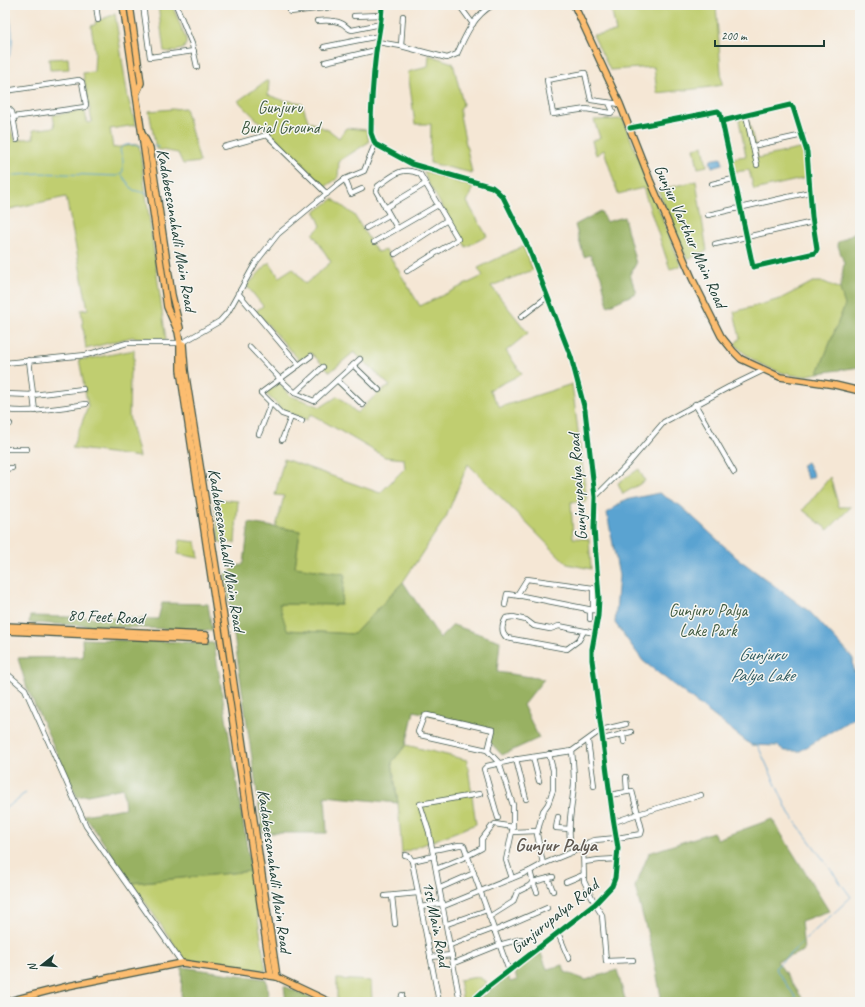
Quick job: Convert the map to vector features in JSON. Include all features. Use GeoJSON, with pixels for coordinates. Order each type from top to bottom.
{"type":"FeatureCollection","features":[{"type":"Feature","properties":{"kind":"main road","name":"Kadabeesanahalli Main Road"},"geometry":{"type":"LineString","coordinates":[[123,5],[168,307],[181,343],[180,370],[224,637],[274,976]]}},
{"type":"Feature","properties":{"kind":"main road","name":"Kadabeesanahalli Main Road"},"geometry":{"type":"LineString","coordinates":[[130,5],[141,83],[136,95]]}},
{"type":"Feature","properties":{"kind":"main road","name":"Gunjur Varthur Main Road"},"geometry":{"type":"LineString","coordinates":[[574,5],[621,106],[650,180],[692,278],[721,336],[741,359],[764,370],[788,379],[834,385],[860,391]]}},
{"type":"Feature","properties":{"kind":"main road","name":"80 Feet Road"},"geometry":{"type":"LineString","coordinates":[[5,626],[206,638],[5,631]]}},
{"type":"Feature","properties":{"kind":"main road"},"geometry":{"type":"LineString","coordinates":[[5,1002],[68,986],[182,963],[274,976],[330,1002]]}},
{"type":"Feature","properties":{"kind":"street"},"geometry":{"type":"LineString","coordinates":[[96,5],[98,20]]}},
{"type":"Feature","properties":{"kind":"street"},"geometry":{"type":"LineString","coordinates":[[143,5],[150,57],[194,51]]}},
{"type":"Feature","properties":{"kind":"street"},"geometry":{"type":"LineString","coordinates":[[176,5],[194,51],[197,67]]}},
{"type":"Feature","properties":{"kind":"street"},"geometry":{"type":"LineString","coordinates":[[290,12],[333,7],[335,5]]}},
{"type":"Feature","properties":{"kind":"street"},"geometry":{"type":"LineString","coordinates":[[5,362],[86,355],[127,343],[181,343],[220,321],[228,312],[256,262],[278,234],[345,179],[364,171],[375,144],[372,138],[371,126],[372,94],[382,5]]}},
{"type":"Feature","properties":{"kind":"street"},"geometry":{"type":"LineString","coordinates":[[459,5],[473,24]]}},
{"type":"Feature","properties":{"kind":"street"},"geometry":{"type":"LineString","coordinates":[[378,42],[447,58],[457,54],[467,31],[486,8],[493,5]]}},
{"type":"Feature","properties":{"kind":"street"},"geometry":{"type":"LineString","coordinates":[[354,16],[382,15]]}},
{"type":"Feature","properties":{"kind":"street"},"geometry":{"type":"LineString","coordinates":[[400,46],[403,16]]}},
{"type":"Feature","properties":{"kind":"street"},"geometry":{"type":"LineString","coordinates":[[317,21],[342,23],[349,30],[381,24]]}},
{"type":"Feature","properties":{"kind":"street"},"geometry":{"type":"LineString","coordinates":[[324,47],[379,36]]}},
{"type":"Feature","properties":{"kind":"street"},"geometry":{"type":"LineString","coordinates":[[325,62],[376,50]]}},
{"type":"Feature","properties":{"kind":"street"},"geometry":{"type":"LineString","coordinates":[[592,110],[586,73],[546,80],[554,114],[586,109],[592,110],[611,113],[613,111],[610,105]]}},
{"type":"Feature","properties":{"kind":"street"},"geometry":{"type":"LineString","coordinates":[[5,91],[80,80],[82,82],[86,105],[85,107],[13,118]]}},
{"type":"Feature","properties":{"kind":"street"},"geometry":{"type":"LineString","coordinates":[[591,100],[621,106]]}},
{"type":"Feature","properties":{"kind":"street"},"geometry":{"type":"LineString","coordinates":[[630,128],[717,111],[720,112],[733,179],[753,267],[816,252],[807,152],[803,135],[793,107],[790,105],[722,121]]}},
{"type":"Feature","properties":{"kind":"street"},"geometry":{"type":"LineString","coordinates":[[5,108],[12,112],[17,140]]}},
{"type":"Feature","properties":{"kind":"street"},"geometry":{"type":"LineString","coordinates":[[746,115],[757,165]]}},
{"type":"Feature","properties":{"kind":"street"},"geometry":{"type":"LineString","coordinates":[[224,147],[267,135],[326,194]]}},
{"type":"Feature","properties":{"kind":"street"},"geometry":{"type":"LineString","coordinates":[[757,145],[803,135]]}},
{"type":"Feature","properties":{"kind":"street","name":"Gunjurupalya Road"},"geometry":{"type":"LineString","coordinates":[[375,144],[412,164],[492,187],[502,195],[529,249],[571,357],[583,398],[588,427],[595,497],[594,528],[599,598],[596,611],[597,620],[592,649],[592,660],[617,838],[617,859],[614,882],[595,904],[508,971],[471,1002]]}},
{"type":"Feature","properties":{"kind":"street"},"geometry":{"type":"LineString","coordinates":[[410,171],[412,164]]}},
{"type":"Feature","properties":{"kind":"street"},"geometry":{"type":"LineString","coordinates":[[397,228],[376,191],[378,186],[402,170],[420,174],[458,239],[407,271]]}},
{"type":"Feature","properties":{"kind":"street"},"geometry":{"type":"LineString","coordinates":[[345,179],[351,194],[362,189]]}},
{"type":"Feature","properties":{"kind":"street"},"geometry":{"type":"LineString","coordinates":[[712,184],[733,179]]}},
{"type":"Feature","properties":{"kind":"street"},"geometry":{"type":"LineString","coordinates":[[385,208],[425,184]]}},
{"type":"Feature","properties":{"kind":"street"},"geometry":{"type":"LineString","coordinates":[[708,215],[810,192]]}},
{"type":"Feature","properties":{"kind":"street"},"geometry":{"type":"LineString","coordinates":[[374,242],[438,205]]}},
{"type":"Feature","properties":{"kind":"street"},"geometry":{"type":"LineString","coordinates":[[366,228],[389,215]]}},
{"type":"Feature","properties":{"kind":"street"},"geometry":{"type":"LineString","coordinates":[[395,254],[447,220]]}},
{"type":"Feature","properties":{"kind":"street"},"geometry":{"type":"LineString","coordinates":[[714,244],[813,222]]}},
{"type":"Feature","properties":{"kind":"street"},"geometry":{"type":"LineString","coordinates":[[238,293],[299,364]]}},
{"type":"Feature","properties":{"kind":"street"},"geometry":{"type":"LineString","coordinates":[[521,317],[547,298]]}},
{"type":"Feature","properties":{"kind":"street"},"geometry":{"type":"LineString","coordinates":[[250,347],[280,380],[295,393],[314,401],[360,359]]}},
{"type":"Feature","properties":{"kind":"street"},"geometry":{"type":"LineString","coordinates":[[302,421],[282,414],[261,393],[311,356]]}},
{"type":"Feature","properties":{"kind":"street"},"geometry":{"type":"LineString","coordinates":[[29,360],[35,411]]}},
{"type":"Feature","properties":{"kind":"street"},"geometry":{"type":"LineString","coordinates":[[353,365],[379,390]]}},
{"type":"Feature","properties":{"kind":"street"},"geometry":{"type":"LineString","coordinates":[[295,393],[322,367]]}},
{"type":"Feature","properties":{"kind":"street"},"geometry":{"type":"LineString","coordinates":[[595,497],[664,422],[696,404],[764,370]]}},
{"type":"Feature","properties":{"kind":"street"},"geometry":{"type":"LineString","coordinates":[[337,380],[363,405]]}},
{"type":"Feature","properties":{"kind":"street"},"geometry":{"type":"LineString","coordinates":[[5,394],[33,395],[83,389]]}},
{"type":"Feature","properties":{"kind":"street"},"geometry":{"type":"LineString","coordinates":[[259,434],[271,403]]}},
{"type":"Feature","properties":{"kind":"street"},"geometry":{"type":"LineString","coordinates":[[5,410],[35,411],[86,404]]}},
{"type":"Feature","properties":{"kind":"street"},"geometry":{"type":"LineString","coordinates":[[696,404],[734,472]]}},
{"type":"Feature","properties":{"kind":"street"},"geometry":{"type":"LineString","coordinates":[[282,440],[291,417]]}},
{"type":"Feature","properties":{"kind":"street"},"geometry":{"type":"LineString","coordinates":[[5,449],[27,449]]}},
{"type":"Feature","properties":{"kind":"street"},"geometry":{"type":"LineString","coordinates":[[5,469],[12,468]]}},
{"type":"Feature","properties":{"kind":"street"},"geometry":{"type":"LineString","coordinates":[[527,579],[593,588],[596,611],[517,595],[527,579]]}},
{"type":"Feature","properties":{"kind":"street"},"geometry":{"type":"LineString","coordinates":[[505,605],[508,594],[589,611],[590,619],[592,617],[597,620]]}},
{"type":"Feature","properties":{"kind":"street"},"geometry":{"type":"LineString","coordinates":[[584,631],[579,640],[567,649],[507,638],[503,635],[502,631],[506,618],[513,617],[526,620],[534,626],[550,629],[559,626],[584,631],[595,634]]}},
{"type":"Feature","properties":{"kind":"street"},"geometry":{"type":"LineString","coordinates":[[5,672],[25,689],[86,826],[182,963]]}},
{"type":"Feature","properties":{"kind":"street"},"geometry":{"type":"LineString","coordinates":[[488,751],[493,730],[427,714],[424,716],[418,732],[420,735],[488,751],[499,764],[513,805],[512,830],[506,860],[512,878]]}},
{"type":"Feature","properties":{"kind":"street"},"geometry":{"type":"LineString","coordinates":[[498,818],[484,769],[486,766],[516,759],[572,751],[588,741],[601,730],[626,724]]}},
{"type":"Feature","properties":{"kind":"street"},"geometry":{"type":"LineString","coordinates":[[603,739],[631,732]]}},
{"type":"Feature","properties":{"kind":"street"},"geometry":{"type":"LineString","coordinates":[[623,734],[624,742]]}},
{"type":"Feature","properties":{"kind":"street"},"geometry":{"type":"LineString","coordinates":[[588,741],[594,786]]}},
{"type":"Feature","properties":{"kind":"street"},"geometry":{"type":"LineString","coordinates":[[572,751],[574,782],[570,840],[573,852]]}},
{"type":"Feature","properties":{"kind":"street"},"geometry":{"type":"LineString","coordinates":[[543,864],[538,830],[543,812],[548,804],[552,790],[553,770],[549,754]]}},
{"type":"Feature","properties":{"kind":"street"},"geometry":{"type":"LineString","coordinates":[[533,757],[539,781]]}},
{"type":"Feature","properties":{"kind":"street"},"geometry":{"type":"LineString","coordinates":[[516,759],[526,799]]}},
{"type":"Feature","properties":{"kind":"street"},"geometry":{"type":"LineString","coordinates":[[626,777],[627,791]]}},
{"type":"Feature","properties":{"kind":"street"},"geometry":{"type":"LineString","coordinates":[[421,907],[443,905],[480,892],[573,852],[595,840],[641,834],[642,830],[632,791],[610,795]]}},
{"type":"Feature","properties":{"kind":"street"},"geometry":{"type":"LineString","coordinates":[[460,1002],[447,924],[429,832],[420,804],[480,794]]}},
{"type":"Feature","properties":{"kind":"street"},"geometry":{"type":"LineString","coordinates":[[614,822],[701,795]]}},
{"type":"Feature","properties":{"kind":"street"},"geometry":{"type":"LineString","coordinates":[[558,817],[556,828],[570,829]]}},
{"type":"Feature","properties":{"kind":"street"},"geometry":{"type":"LineString","coordinates":[[436,869],[482,848],[482,839],[494,825],[512,830],[538,830]]}},
{"type":"Feature","properties":{"kind":"street"},"geometry":{"type":"LineString","coordinates":[[412,860],[462,845],[474,873],[508,971]]}},
{"type":"Feature","properties":{"kind":"street"},"geometry":{"type":"LineString","coordinates":[[583,846],[583,875],[586,887],[602,915],[606,961],[633,960]]}},
{"type":"Feature","properties":{"kind":"street","name":"1st Main Road"},"geometry":{"type":"LineString","coordinates":[[405,855],[409,856],[412,860],[439,1002]]}},
{"type":"Feature","properties":{"kind":"street"},"geometry":{"type":"LineString","coordinates":[[584,862],[617,859]]}},
{"type":"Feature","properties":{"kind":"street"},"geometry":{"type":"LineString","coordinates":[[530,871],[537,892]]}},
{"type":"Feature","properties":{"kind":"street"},"geometry":{"type":"LineString","coordinates":[[440,888],[474,873]]}},
{"type":"Feature","properties":{"kind":"street"},"geometry":{"type":"LineString","coordinates":[[566,882],[583,875]]}},
{"type":"Feature","properties":{"kind":"street"},"geometry":{"type":"LineString","coordinates":[[489,917],[513,902],[517,892],[529,886],[533,882],[551,877],[553,891]]}},
{"type":"Feature","properties":{"kind":"street"},"geometry":{"type":"LineString","coordinates":[[385,896],[418,892]]}},
{"type":"Feature","properties":{"kind":"street"},"geometry":{"type":"LineString","coordinates":[[392,896],[395,924]]}},
{"type":"Feature","properties":{"kind":"street"},"geometry":{"type":"LineString","coordinates":[[450,945],[494,930],[547,908]]}},
{"type":"Feature","properties":{"kind":"street"},"geometry":{"type":"LineString","coordinates":[[447,924],[487,910]]}},
{"type":"Feature","properties":{"kind":"street"},"geometry":{"type":"LineString","coordinates":[[558,933],[569,959]]}},
{"type":"Feature","properties":{"kind":"street"},"geometry":{"type":"LineString","coordinates":[[454,963],[499,945],[521,939]]}},
{"type":"Feature","properties":{"kind":"street"},"geometry":{"type":"LineString","coordinates":[[430,957],[452,954]]}},
{"type":"Feature","properties":{"kind":"street"},"geometry":{"type":"LineString","coordinates":[[401,1002],[402,996]]}},
{"type":"Feature","properties":{"kind":"green space"},"geometry":{"type":"Polygon","coordinates":[[[158,5],[172,5],[186,39],[186,44],[183,49],[171,52],[164,51],[158,5]]]}},
{"type":"Feature","properties":{"kind":"green space"},"geometry":{"type":"Polygon","coordinates":[[[608,5],[716,5],[722,85],[657,93],[654,67],[610,70],[593,35],[616,32],[612,12],[608,5]]]}},
{"type":"Feature","properties":{"kind":"green space"},"geometry":{"type":"Polygon","coordinates":[[[115,14],[128,98],[136,125],[110,129],[113,148],[139,144],[166,340],[132,337],[86,349],[81,310],[88,309],[66,197],[5,210],[5,124],[7,123],[15,140],[34,138],[33,130],[55,127],[53,115],[85,110],[87,123],[92,122],[83,73],[94,72],[95,51],[91,26],[96,24],[95,22],[115,14]]]}},
{"type":"Feature","properties":{"kind":"green space"},"geometry":{"type":"Polygon","coordinates":[[[429,55],[453,63],[463,104],[460,110],[460,115],[472,173],[430,163],[431,124],[415,124],[408,72],[428,67],[429,55]]]}},
{"type":"Feature","properties":{"kind":"green space"},"geometry":{"type":"Polygon","coordinates":[[[68,58],[69,69],[50,70],[49,59],[68,58]]]}},
{"type":"Feature","properties":{"kind":"green space","name":"Gunjuru Burial Ground"},"geometry":{"type":"Polygon","coordinates":[[[266,81],[269,81],[268,95],[282,100],[302,103],[308,121],[330,131],[339,138],[346,128],[367,130],[369,142],[339,161],[338,178],[325,187],[238,101],[266,81]]]}},
{"type":"Feature","properties":{"kind":"green space"},"geometry":{"type":"Polygon","coordinates":[[[185,108],[200,162],[183,164],[178,153],[156,149],[149,111],[185,108]]]}},
{"type":"Feature","properties":{"kind":"green space"},"geometry":{"type":"Polygon","coordinates":[[[748,118],[758,158],[803,148],[806,178],[754,190],[749,170],[735,172],[732,158],[746,156],[739,120],[748,118]]]}},
{"type":"Feature","properties":{"kind":"green space"},"geometry":{"type":"Polygon","coordinates":[[[623,119],[681,266],[670,269],[643,188],[618,194],[604,150],[596,155],[592,141],[600,138],[594,120],[623,119]]]}},
{"type":"Feature","properties":{"kind":"green space"},"geometry":{"type":"Polygon","coordinates":[[[703,146],[707,166],[698,168],[694,148],[703,146]]]}},
{"type":"Feature","properties":{"kind":"green space"},"geometry":{"type":"Polygon","coordinates":[[[424,171],[473,187],[467,202],[487,236],[466,247],[427,181],[424,171]]]}},
{"type":"Feature","properties":{"kind":"green space"},"geometry":{"type":"Polygon","coordinates":[[[696,181],[707,251],[687,259],[658,190],[696,181]]]}},
{"type":"Feature","properties":{"kind":"green space"},"geometry":{"type":"Polygon","coordinates":[[[333,199],[354,215],[377,252],[386,250],[420,306],[483,276],[478,268],[523,246],[533,270],[491,286],[528,333],[506,351],[522,374],[489,390],[500,407],[572,384],[587,501],[571,502],[573,538],[589,539],[591,569],[567,564],[468,464],[446,517],[403,582],[354,634],[287,630],[278,604],[341,605],[345,574],[295,567],[300,531],[276,527],[284,496],[275,495],[284,459],[380,493],[405,468],[404,459],[385,457],[311,414],[307,420],[283,410],[265,393],[279,383],[291,396],[321,407],[338,396],[357,413],[378,393],[390,386],[354,352],[330,372],[311,353],[300,361],[256,311],[263,306],[247,286],[269,262],[279,277],[293,268],[305,284],[331,262],[313,234],[321,226],[315,212],[333,199]]]}},
{"type":"Feature","properties":{"kind":"green space"},"geometry":{"type":"Polygon","coordinates":[[[601,211],[606,222],[624,217],[636,264],[630,274],[636,293],[608,306],[601,276],[590,255],[584,257],[575,225],[601,211]]]}},
{"type":"Feature","properties":{"kind":"green space"},"geometry":{"type":"Polygon","coordinates":[[[860,229],[860,367],[818,373],[845,305],[840,289],[844,263],[837,243],[860,229]]]}},
{"type":"Feature","properties":{"kind":"green space"},"geometry":{"type":"Polygon","coordinates":[[[813,282],[824,282],[840,289],[845,305],[818,373],[799,376],[779,371],[752,359],[735,344],[740,338],[734,312],[780,299],[813,282]]]}},
{"type":"Feature","properties":{"kind":"green space"},"geometry":{"type":"Polygon","coordinates":[[[134,350],[134,361],[130,374],[129,416],[139,457],[72,448],[88,407],[79,359],[88,359],[134,350]]]}},
{"type":"Feature","properties":{"kind":"green space"},"geometry":{"type":"Polygon","coordinates":[[[639,469],[645,481],[623,494],[618,483],[639,469]]]}},
{"type":"Feature","properties":{"kind":"green space"},"geometry":{"type":"Polygon","coordinates":[[[830,477],[839,507],[851,507],[828,530],[803,510],[830,477]]]}},
{"type":"Feature","properties":{"kind":"green space"},"geometry":{"type":"Polygon","coordinates":[[[214,499],[238,501],[235,543],[219,542],[214,499]]]}},
{"type":"Feature","properties":{"kind":"green space"},"geometry":{"type":"Polygon","coordinates":[[[249,523],[300,531],[295,567],[345,574],[341,605],[279,604],[287,630],[354,634],[403,582],[440,638],[453,625],[500,641],[497,672],[544,679],[523,705],[539,738],[502,755],[488,740],[491,729],[414,711],[406,745],[392,762],[398,803],[325,796],[327,833],[263,833],[225,574],[244,563],[249,523]]]}},
{"type":"Feature","properties":{"kind":"green space"},"geometry":{"type":"Polygon","coordinates":[[[180,540],[196,542],[199,558],[178,554],[180,540]]]}},
{"type":"Feature","properties":{"kind":"green space"},"geometry":{"type":"Polygon","coordinates":[[[162,603],[208,604],[212,631],[29,623],[30,616],[158,619],[162,603]]]}},
{"type":"Feature","properties":{"kind":"green space"},"geometry":{"type":"Polygon","coordinates":[[[82,639],[214,643],[251,871],[132,883],[84,815],[125,808],[123,788],[77,797],[27,688],[18,658],[83,657],[82,639]]]}},
{"type":"Feature","properties":{"kind":"green space"},"geometry":{"type":"Polygon","coordinates":[[[406,745],[467,760],[476,824],[402,853],[398,803],[392,762],[406,745]]]}},
{"type":"Feature","properties":{"kind":"green space"},"geometry":{"type":"Polygon","coordinates":[[[772,819],[829,911],[801,921],[804,951],[777,961],[805,1002],[662,1002],[652,950],[635,887],[649,853],[713,832],[717,839],[772,819]]]}},
{"type":"Feature","properties":{"kind":"green space"},"geometry":{"type":"Polygon","coordinates":[[[251,871],[266,971],[185,960],[132,883],[251,871]]]}},
{"type":"Feature","properties":{"kind":"green space"},"geometry":{"type":"Polygon","coordinates":[[[540,951],[547,969],[563,965],[565,972],[586,980],[617,970],[625,999],[628,1002],[474,1002],[508,975],[510,982],[517,980],[514,970],[540,951]]]}},
{"type":"Feature","properties":{"kind":"green space"},"geometry":{"type":"Polygon","coordinates":[[[182,967],[266,979],[269,1002],[181,1002],[182,967]]]}},
{"type":"Feature","properties":{"kind":"green space"},"geometry":{"type":"Polygon","coordinates":[[[478,977],[487,982],[465,1002],[463,1002],[459,980],[478,977]]]}},
{"type":"Feature","properties":{"kind":"green space"},"geometry":{"type":"Polygon","coordinates":[[[337,979],[371,981],[372,1002],[337,1002],[337,979]]]}},
{"type":"Feature","properties":{"kind":"green space"},"geometry":{"type":"Polygon","coordinates":[[[284,986],[321,1002],[286,1002],[284,986]]]}},
{"type":"Feature","properties":{"kind":"water"},"geometry":{"type":"Polygon","coordinates":[[[721,158],[723,164],[712,167],[710,160],[721,158]]]}},
{"type":"Feature","properties":{"kind":"water"},"geometry":{"type":"Polygon","coordinates":[[[807,462],[814,476],[808,479],[801,466],[807,462]]]}},
{"type":"Feature","properties":{"kind":"water","name":"Gunjuru Palya Lake"},"geometry":{"type":"Polygon","coordinates":[[[659,493],[681,506],[737,558],[810,612],[851,656],[853,659],[854,672],[858,671],[858,666],[860,664],[860,681],[856,681],[859,706],[852,719],[800,751],[785,751],[778,746],[751,745],[643,661],[615,623],[619,576],[607,513],[625,500],[659,493]]]}},
{"type":"Feature","properties":{"kind":"waterway"},"geometry":{"type":"LineString","coordinates":[[5,63],[9,56],[12,42],[8,5]]}},
{"type":"Feature","properties":{"kind":"waterway"},"geometry":{"type":"LineString","coordinates":[[5,176],[40,173],[117,176],[123,171],[123,160],[120,150],[122,147],[126,145],[140,146]]}},
{"type":"Feature","properties":{"kind":"waterway"},"geometry":{"type":"LineString","coordinates":[[152,146],[159,147]]}},
{"type":"Feature","properties":{"kind":"waterway"},"geometry":{"type":"LineString","coordinates":[[122,175],[133,190],[149,194]]}},
{"type":"Feature","properties":{"kind":"waterway"},"geometry":{"type":"LineString","coordinates":[[159,197],[170,200]]}},
{"type":"Feature","properties":{"kind":"waterway"},"geometry":{"type":"LineString","coordinates":[[757,744],[789,813],[851,897],[775,968],[799,1002]]}},
{"type":"Feature","properties":{"kind":"waterway"},"geometry":{"type":"LineString","coordinates":[[5,808],[26,793]]}},
{"type":"Feature","properties":{"kind":"cycle path"},"geometry":{"type":"LineString","coordinates":[[382,5],[372,102],[371,133],[375,144],[412,164],[492,187],[503,197],[529,249],[571,357],[585,410],[595,497],[594,528],[599,598],[598,616],[592,649],[592,660],[618,848],[615,878],[612,886],[595,904],[488,987],[471,1002]]}},
{"type":"Feature","properties":{"kind":"cycle path"},"geometry":{"type":"LineString","coordinates":[[630,128],[718,111],[722,121],[753,267],[815,253],[817,249],[812,217],[807,152],[793,107],[790,105],[722,121]]}},
{"type":"Feature","properties":{"kind":"district","name":"Gunjur Palya"},"geometry":{"type":"Point","coordinates":[556,844]}},
{"type":"Feature","properties":{"kind":"park label","name":"Gunjuru Palya Lake Park"},"geometry":{"type":"Point","coordinates":[708,620]}}]}
